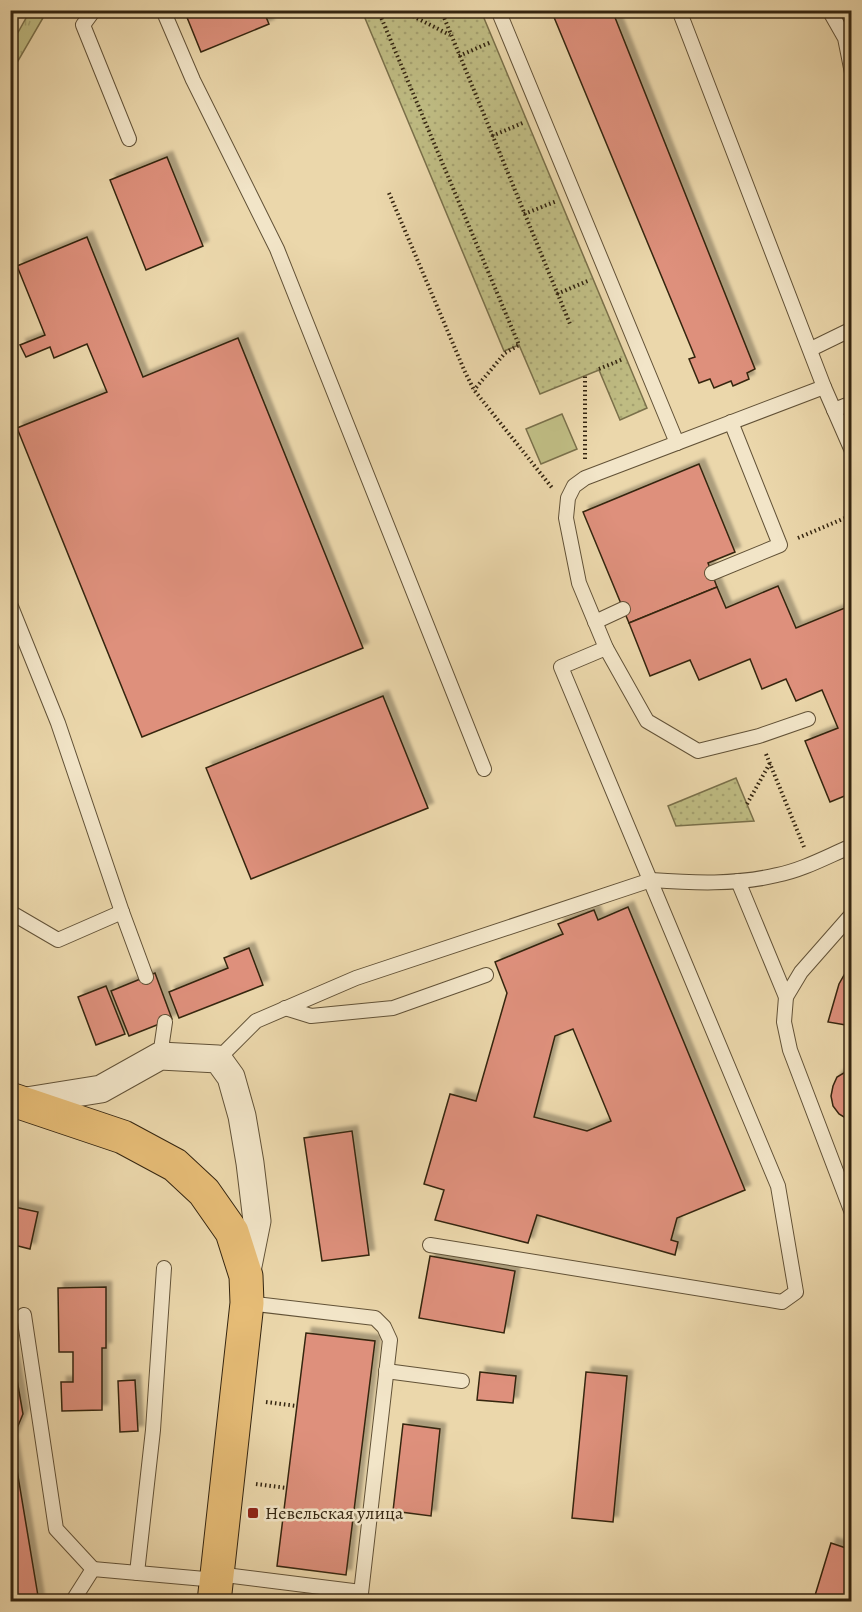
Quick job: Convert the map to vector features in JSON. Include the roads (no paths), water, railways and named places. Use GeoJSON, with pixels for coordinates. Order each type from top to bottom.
{"type":"FeatureCollection","features":[{"type":"Feature","properties":{"kind":"main road"},"geometry":{"type":"LineString","coordinates":[[15,1101],[123,1137],[175,1165],[204,1192],[232,1233],[247,1289],[216,1585]]}},
{"type":"Feature","properties":{"kind":"street"},"geometry":{"type":"LineString","coordinates":[[15,1101],[101,1089],[160,1056],[218,1059],[231,1077],[242,1116],[253,1186],[257,1221],[247,1289]]}},
{"type":"Feature","properties":{"kind":"lane"},"geometry":{"type":"LineString","coordinates":[[94,10],[83,26],[129,139]]}},
{"type":"Feature","properties":{"kind":"lane"},"geometry":{"type":"LineString","coordinates":[[163,10],[194,80],[277,249],[484,769]]}},
{"type":"Feature","properties":{"kind":"lane"},"geometry":{"type":"LineString","coordinates":[[498,10],[677,443]]}},
{"type":"Feature","properties":{"kind":"lane"},"geometry":{"type":"LineString","coordinates":[[679,10],[824,387],[852,451]]}},
{"type":"Feature","properties":{"kind":"lane"},"geometry":{"type":"LineString","coordinates":[[829,10],[848,37],[852,73]]}},
{"type":"Feature","properties":{"kind":"lane"},"geometry":{"type":"LineString","coordinates":[[811,349],[852,329]]}},
{"type":"Feature","properties":{"kind":"lane"},"geometry":{"type":"LineString","coordinates":[[808,719],[759,736],[698,751],[647,721],[606,648],[579,583],[566,518],[568,498],[574,486],[585,478],[824,387]]}},
{"type":"Feature","properties":{"kind":"lane"},"geometry":{"type":"LineString","coordinates":[[834,410],[852,403]]}},
{"type":"Feature","properties":{"kind":"lane"},"geometry":{"type":"LineString","coordinates":[[712,573],[780,544],[730,423]]}},
{"type":"Feature","properties":{"kind":"lane"},"geometry":{"type":"LineString","coordinates":[[10,604],[58,723],[146,977]]}},
{"type":"Feature","properties":{"kind":"lane"},"geometry":{"type":"LineString","coordinates":[[595,622],[623,609]]}},
{"type":"Feature","properties":{"kind":"lane"},"geometry":{"type":"LineString","coordinates":[[430,1245],[782,1302],[796,1292],[778,1186],[561,667],[606,648]]}},
{"type":"Feature","properties":{"kind":"lane"},"geometry":{"type":"LineString","coordinates":[[218,1059],[256,1021],[356,978],[651,880],[701,883],[738,881],[778,875],[852,846]]}},
{"type":"Feature","properties":{"kind":"lane"},"geometry":{"type":"LineString","coordinates":[[738,881],[786,997]]}},
{"type":"Feature","properties":{"kind":"lane"},"geometry":{"type":"LineString","coordinates":[[10,912],[58,940],[122,912]]}},
{"type":"Feature","properties":{"kind":"lane"},"geometry":{"type":"LineString","coordinates":[[852,914],[801,972],[786,997],[784,1022],[790,1050],[852,1213]]}},
{"type":"Feature","properties":{"kind":"lane"},"geometry":{"type":"LineString","coordinates":[[285,1008],[311,1016],[393,1008],[486,975]]}},
{"type":"Feature","properties":{"kind":"lane"},"geometry":{"type":"LineString","coordinates":[[160,1056],[165,1022]]}},
{"type":"Feature","properties":{"kind":"lane"},"geometry":{"type":"LineString","coordinates":[[137,1573],[153,1430],[164,1268]]}},
{"type":"Feature","properties":{"kind":"lane"},"geometry":{"type":"LineString","coordinates":[[24,1315],[56,1529],[93,1569],[216,1585],[360,1597],[390,1340],[384,1327],[375,1318],[247,1289]]}},
{"type":"Feature","properties":{"kind":"lane"},"geometry":{"type":"LineString","coordinates":[[386,1371],[462,1381]]}},
{"type":"Feature","properties":{"kind":"lane"},"geometry":{"type":"LineString","coordinates":[[72,1602],[93,1569]]}},
{"type":"Feature","properties":{"kind":"place","name":"Невельская улица"},"geometry":{"type":"Point","coordinates":[253,1513]}}]}
